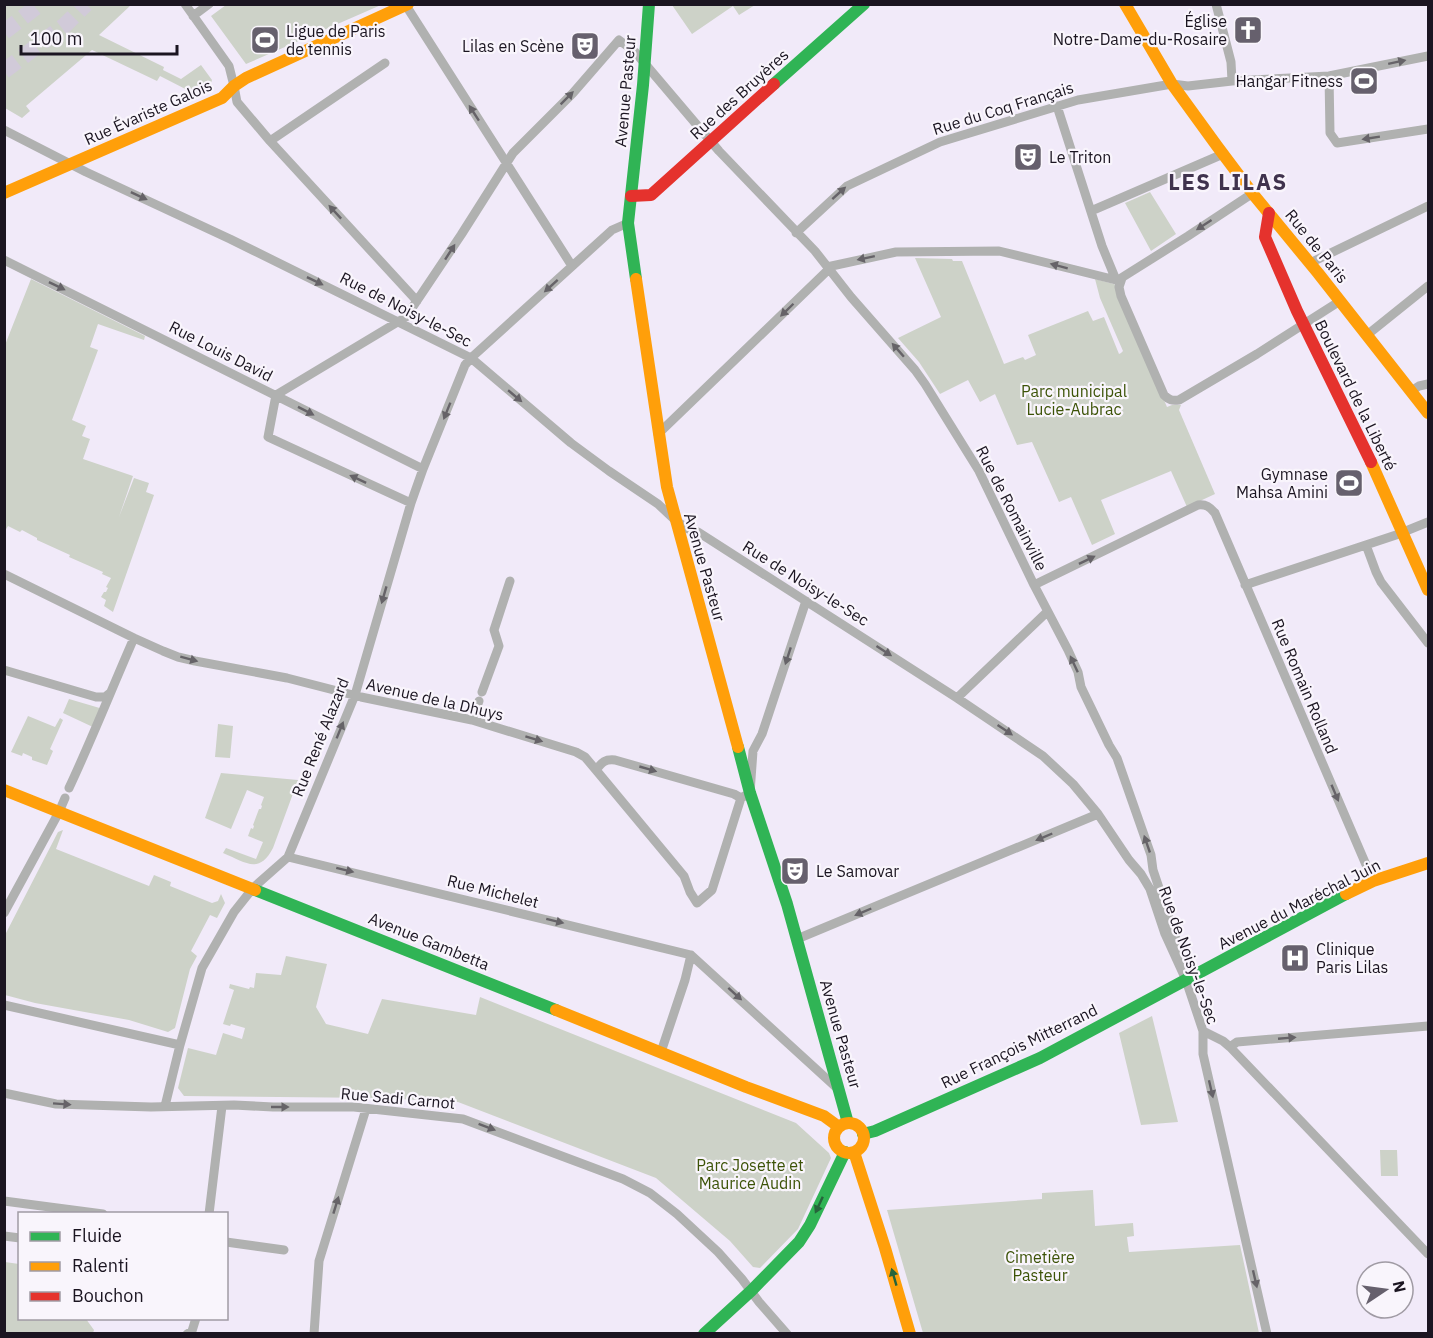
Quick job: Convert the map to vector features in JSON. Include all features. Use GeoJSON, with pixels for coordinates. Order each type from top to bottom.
{"type":"FeatureCollection","features":[{"type":"Feature","properties":{"kind":"main road","name":"Avenue Pasteur"},"geometry":{"type":"LineString","coordinates":[[649,4],[628,223],[667,487],[696,593],[745,796],[787,904],[840,1092],[843,1125]]}},
{"type":"Feature","properties":{"kind":"main road","name":"Rue des Bruyères"},"geometry":{"type":"LineString","coordinates":[[631,196],[651,195],[864,4]]}},
{"type":"Feature","properties":{"kind":"main road","name":"Rue de Paris"},"geometry":{"type":"LineString","coordinates":[[1125,4],[1172,84],[1223,154],[1428,413]]}},
{"type":"Feature","properties":{"kind":"main road","name":"Rue Évariste Galois"},"geometry":{"type":"LineString","coordinates":[[4,193],[222,98],[246,78],[406,5]]}},
{"type":"Feature","properties":{"kind":"main road","name":"Boulevard de la Liberté"},"geometry":{"type":"LineString","coordinates":[[1269,213],[1265,237],[1304,324],[1365,448],[1428,590]]}},
{"type":"Feature","properties":{"kind":"main road","name":"Avenue Gambetta"},"geometry":{"type":"LineString","coordinates":[[4,790],[843,1125]]}},
{"type":"Feature","properties":{"kind":"main road","name":"Avenue du Maréchal Juin"},"geometry":{"type":"LineString","coordinates":[[1186,980],[1373,881],[1428,863]]}},
{"type":"Feature","properties":{"kind":"main road","name":"Rue François Mitterrand"},"geometry":{"type":"LineString","coordinates":[[863,1134],[875,1131],[1040,1058],[1186,980]]}},
{"type":"Feature","properties":{"kind":"main road"},"geometry":{"type":"LineString","coordinates":[[704,1334],[751,1291],[799,1242],[850,1152],[861,1146],[863,1134],[857,1126],[843,1125],[835,1134],[835,1144],[837,1148],[850,1152]]}},
{"type":"Feature","properties":{"kind":"main road"},"geometry":{"type":"LineString","coordinates":[[850,1152],[885,1248],[910,1334]]}},
{"type":"Feature","properties":{"kind":"street"},"geometry":{"type":"LineString","coordinates":[[185,4],[228,66],[237,102],[417,301]]}},
{"type":"Feature","properties":{"kind":"street"},"geometry":{"type":"LineString","coordinates":[[193,16],[209,4]]}},
{"type":"Feature","properties":{"kind":"street"},"geometry":{"type":"LineString","coordinates":[[1216,4],[1231,62],[1232,81]]}},
{"type":"Feature","properties":{"kind":"street"},"geometry":{"type":"LineString","coordinates":[[406,5],[572,266]]}},
{"type":"Feature","properties":{"kind":"street","name":"Rue de Romainville"},"geometry":{"type":"LineString","coordinates":[[506,162],[573,93],[619,40],[635,52],[711,142],[815,251],[915,370],[979,471],[1078,672],[1081,687],[1117,758],[1151,855],[1153,869],[1182,955],[1186,980]]}},
{"type":"Feature","properties":{"kind":"street","name":"Rue du Coq Français"},"geometry":{"type":"LineString","coordinates":[[796,233],[847,186],[940,141],[1077,100],[1172,84],[1188,86],[1232,81],[1329,76],[1428,56]]}},
{"type":"Feature","properties":{"kind":"street"},"geometry":{"type":"LineString","coordinates":[[270,141],[386,63]]}},
{"type":"Feature","properties":{"kind":"street"},"geometry":{"type":"LineString","coordinates":[[1329,76],[1330,133],[1337,143],[1428,129]]}},
{"type":"Feature","properties":{"kind":"street"},"geometry":{"type":"LineString","coordinates":[[1057,106],[1102,246],[1119,279],[1121,296],[1164,395],[1169,400],[1179,400],[1340,301]]}},
{"type":"Feature","properties":{"kind":"street","name":"Rue de Noisy-le-Sec"},"geometry":{"type":"LineString","coordinates":[[4,130],[471,358],[571,443],[658,504],[675,520],[806,600],[957,698],[1043,756],[1073,784],[1098,814],[1150,889],[1165,934],[1186,980],[1203,1031],[1203,1054],[1267,1334]]}},
{"type":"Feature","properties":{"kind":"street"},"geometry":{"type":"LineString","coordinates":[[1091,211],[1223,154]]}},
{"type":"Feature","properties":{"kind":"street"},"geometry":{"type":"LineString","coordinates":[[411,503],[268,437],[276,395],[406,317],[506,162]]}},
{"type":"Feature","properties":{"kind":"street"},"geometry":{"type":"LineString","coordinates":[[658,434],[828,268],[896,252],[999,252],[1119,279],[1253,194]]}},
{"type":"Feature","properties":{"kind":"street"},"geometry":{"type":"LineString","coordinates":[[1310,263],[1428,206]]}},
{"type":"Feature","properties":{"kind":"street"},"geometry":{"type":"LineString","coordinates":[[471,358],[612,230],[628,223]]}},
{"type":"Feature","properties":{"kind":"street","name":"Rue Louis David"},"geometry":{"type":"LineString","coordinates":[[4,260],[423,469]]}},
{"type":"Feature","properties":{"kind":"street"},"geometry":{"type":"LineString","coordinates":[[1367,335],[1428,286]]}},
{"type":"Feature","properties":{"kind":"street","name":"Rue René Alazard"},"geometry":{"type":"LineString","coordinates":[[165,1106],[202,968],[234,912],[253,888],[288,857],[355,695],[411,503],[463,369],[471,358]]}},
{"type":"Feature","properties":{"kind":"street"},"geometry":{"type":"LineString","coordinates":[[1411,391],[1428,384]]}},
{"type":"Feature","properties":{"kind":"street","name":"Rue Romain Rolland"},"geometry":{"type":"LineString","coordinates":[[1034,585],[1198,505],[1207,506],[1215,513],[1373,881]]}},
{"type":"Feature","properties":{"kind":"street"},"geometry":{"type":"LineString","coordinates":[[1245,585],[1402,533],[1428,522]]}},
{"type":"Feature","properties":{"kind":"street"},"geometry":{"type":"LineString","coordinates":[[1366,545],[1381,582],[1428,643]]}},
{"type":"Feature","properties":{"kind":"street","name":"Avenue de la Dhuys"},"geometry":{"type":"LineString","coordinates":[[4,574],[134,638],[163,651],[195,661],[287,678],[472,720],[576,752],[585,757],[684,876],[697,903],[712,890],[745,796]]}},
{"type":"Feature","properties":{"kind":"street"},"geometry":{"type":"LineString","coordinates":[[472,720],[499,646],[494,630],[510,581]]}},
{"type":"Feature","properties":{"kind":"street"},"geometry":{"type":"LineString","coordinates":[[596,770],[607,759],[615,760],[745,796],[753,751],[762,734],[806,600]]}},
{"type":"Feature","properties":{"kind":"street"},"geometry":{"type":"LineString","coordinates":[[957,698],[1047,612]]}},
{"type":"Feature","properties":{"kind":"street"},"geometry":{"type":"LineString","coordinates":[[69,789],[134,638]]}},
{"type":"Feature","properties":{"kind":"street"},"geometry":{"type":"LineString","coordinates":[[4,670],[96,696],[105,697],[110,693]]}},
{"type":"Feature","properties":{"kind":"street"},"geometry":{"type":"LineString","coordinates":[[4,913],[65,798]]}},
{"type":"Feature","properties":{"kind":"street"},"geometry":{"type":"LineString","coordinates":[[797,939],[1098,814]]}},
{"type":"Feature","properties":{"kind":"street","name":"Rue Michelet"},"geometry":{"type":"LineString","coordinates":[[288,857],[691,954]]}},
{"type":"Feature","properties":{"kind":"street"},"geometry":{"type":"LineString","coordinates":[[1141,874],[1146,877],[1150,876],[1153,869]]}},
{"type":"Feature","properties":{"kind":"street"},"geometry":{"type":"LineString","coordinates":[[661,1052],[691,954],[840,1092]]}},
{"type":"Feature","properties":{"kind":"street"},"geometry":{"type":"LineString","coordinates":[[4,1005],[180,1045]]}},
{"type":"Feature","properties":{"kind":"street"},"geometry":{"type":"LineString","coordinates":[[1230,1047],[1237,1042],[1428,1026]]}},
{"type":"Feature","properties":{"kind":"street"},"geometry":{"type":"LineString","coordinates":[[1203,1031],[1230,1047],[1428,1254]]}},
{"type":"Feature","properties":{"kind":"street","name":"Rue Sadi Carnot"},"geometry":{"type":"LineString","coordinates":[[4,1093],[56,1104],[151,1107],[354,1107],[463,1119],[623,1179],[650,1193],[677,1214],[718,1252],[787,1334]]}},
{"type":"Feature","properties":{"kind":"street"},"geometry":{"type":"LineString","coordinates":[[209,1212],[222,1106]]}},
{"type":"Feature","properties":{"kind":"street"},"geometry":{"type":"LineString","coordinates":[[314,1334],[319,1261],[366,1109]]}},
{"type":"Feature","properties":{"kind":"street"},"geometry":{"type":"LineString","coordinates":[[4,1201],[64,1211]]}},
{"type":"Feature","properties":{"kind":"street"},"geometry":{"type":"LineString","coordinates":[[228,1242],[284,1250]]}},
{"type":"Feature","properties":{"kind":"street"},"geometry":{"type":"LineString","coordinates":[[187,1334],[192,1331],[196,1320]]}},
{"type":"Feature","properties":{"kind":"green space"},"geometry":{"type":"Polygon","coordinates":[[[4,5],[131,5],[99,35],[164,67],[163,70],[181,79],[201,65],[212,80],[208,92],[199,96],[160,76],[157,81],[92,50],[26,106],[30,111],[22,118],[5,108],[4,5]]]}},
{"type":"Feature","properties":{"kind":"green space","name":"Ligue de Paris de tennis"},"geometry":{"type":"Polygon","coordinates":[[[226,5],[381,5],[246,64],[211,16],[226,5]]]}},
{"type":"Feature","properties":{"kind":"green space"},"geometry":{"type":"Polygon","coordinates":[[[672,5],[755,5],[739,15],[733,6],[692,34],[672,5]]]}},
{"type":"Feature","properties":{"kind":"green space"},"geometry":{"type":"Polygon","coordinates":[[[1150,192],[1176,234],[1151,251],[1125,203],[1150,192]]]}},
{"type":"Feature","properties":{"kind":"green space","name":"Parc municipal Lucie-Aubrac"},"geometry":{"type":"Polygon","coordinates":[[[915,258],[962,261],[1004,364],[1023,357],[1025,360],[1036,355],[1028,335],[1088,311],[1093,321],[1104,317],[1119,354],[1121,353],[1123,351],[1100,298],[1095,279],[1114,284],[1167,407],[1181,405],[1179,410],[1215,494],[1187,507],[1171,471],[1101,500],[1115,534],[1092,545],[1071,497],[1059,502],[1032,442],[1017,445],[995,394],[980,402],[968,380],[940,394],[919,362],[898,338],[941,317],[915,258]]]}},
{"type":"Feature","properties":{"kind":"green space"},"geometry":{"type":"Polygon","coordinates":[[[31,279],[145,336],[144,340],[98,324],[90,347],[98,350],[72,420],[86,426],[82,436],[90,439],[83,459],[133,476],[119,517],[134,478],[149,483],[146,492],[154,495],[113,612],[104,606],[106,600],[101,597],[106,592],[111,578],[102,574],[103,572],[69,557],[70,555],[37,540],[22,530],[20,532],[8,526],[5,531],[5,345],[31,279]]]}},
{"type":"Feature","properties":{"kind":"green space"},"geometry":{"type":"Polygon","coordinates":[[[69,699],[103,709],[95,728],[63,713],[69,699]]]}},
{"type":"Feature","properties":{"kind":"green space"},"geometry":{"type":"Polygon","coordinates":[[[28,716],[55,727],[60,718],[63,720],[50,749],[53,751],[47,765],[32,760],[32,757],[23,753],[22,756],[11,752],[28,716]]]}},
{"type":"Feature","properties":{"kind":"green space"},"geometry":{"type":"Polygon","coordinates":[[[218,724],[233,726],[230,758],[215,757],[218,724]]]}},
{"type":"Feature","properties":{"kind":"green space"},"geometry":{"type":"Polygon","coordinates":[[[221,773],[298,780],[273,848],[268,856],[257,864],[251,864],[223,853],[226,848],[256,859],[263,842],[248,836],[251,828],[253,829],[264,797],[247,790],[231,829],[205,818],[221,773]]]}},
{"type":"Feature","properties":{"kind":"green space"},"geometry":{"type":"Polygon","coordinates":[[[63,830],[56,849],[149,886],[154,875],[171,882],[170,886],[212,903],[218,901],[221,894],[225,903],[217,918],[210,915],[191,951],[197,956],[190,969],[175,1028],[168,1032],[129,1020],[35,1003],[5,995],[5,935],[58,832],[63,830]]]}},
{"type":"Feature","properties":{"kind":"green space","name":"Parc Josette et Maurice Audin"},"geometry":{"type":"Polygon","coordinates":[[[286,956],[327,964],[316,1007],[326,1024],[368,1034],[382,999],[476,1015],[480,997],[796,1123],[829,1153],[831,1158],[798,1229],[760,1268],[753,1267],[730,1241],[656,1178],[458,1102],[379,1098],[184,1096],[178,1088],[188,1048],[216,1055],[223,1033],[242,1039],[245,1028],[223,1024],[234,990],[229,988],[230,984],[249,989],[254,988],[256,973],[281,975],[286,956]]]}},
{"type":"Feature","properties":{"kind":"green space"},"geometry":{"type":"Polygon","coordinates":[[[1152,1016],[1178,1122],[1141,1125],[1119,1033],[1152,1016]]]}},
{"type":"Feature","properties":{"kind":"green space"},"geometry":{"type":"Polygon","coordinates":[[[1380,1150],[1397,1150],[1398,1176],[1381,1176],[1380,1150]]]}},
{"type":"Feature","properties":{"kind":"green space","name":"Cimetière Pasteur"},"geometry":{"type":"Polygon","coordinates":[[[1093,1190],[1095,1226],[1133,1223],[1134,1236],[1127,1237],[1129,1252],[1240,1245],[1259,1333],[923,1333],[887,1210],[1042,1199],[1042,1193],[1093,1190]]]}},
{"type":"Feature","properties":{"kind":"green space"},"geometry":{"type":"Polygon","coordinates":[[[5,1262],[18,1264],[18,1320],[87,1320],[94,1330],[93,1333],[5,1333],[5,1262]]]}},
{"type":"Feature","properties":{"kind":"tunnel"},"geometry":{"type":"LineString","coordinates":[[4,32],[40,4]]}},
{"type":"Feature","properties":{"kind":"tunnel"},"geometry":{"type":"LineString","coordinates":[[4,71],[65,25],[86,4]]}},
{"type":"Feature","properties":{"kind":"traffic: fast"},"geometry":{"type":"LineString","coordinates":[[636,279],[628,223],[649,4]]}},
{"type":"Feature","properties":{"kind":"traffic: fast"},"geometry":{"type":"LineString","coordinates":[[774,84],[864,4]]}},
{"type":"Feature","properties":{"kind":"traffic: fast"},"geometry":{"type":"LineString","coordinates":[[738,747],[750,793],[787,904],[848,1123]]}},
{"type":"Feature","properties":{"kind":"traffic: fast"},"geometry":{"type":"LineString","coordinates":[[255,890],[556,1010]]}},
{"type":"Feature","properties":{"kind":"traffic: fast"},"geometry":{"type":"LineString","coordinates":[[863,1134],[875,1131],[1040,1058],[1346,894]]}},
{"type":"Feature","properties":{"kind":"traffic: fast"},"geometry":{"type":"LineString","coordinates":[[704,1334],[751,1291],[799,1242],[810,1225],[845,1152]]}},
{"type":"Feature","properties":{"kind":"traffic: slow"},"geometry":{"type":"LineString","coordinates":[[4,193],[222,98],[246,78],[408,4]]}},
{"type":"Feature","properties":{"kind":"traffic: slow"},"geometry":{"type":"LineString","coordinates":[[1125,4],[1172,84],[1217,146],[1428,413]]}},
{"type":"Feature","properties":{"kind":"traffic: slow"},"geometry":{"type":"LineString","coordinates":[[636,279],[667,487],[738,747]]}},
{"type":"Feature","properties":{"kind":"traffic: slow"},"geometry":{"type":"LineString","coordinates":[[1371,462],[1428,590]]}},
{"type":"Feature","properties":{"kind":"traffic: slow"},"geometry":{"type":"LineString","coordinates":[[4,790],[255,890]]}},
{"type":"Feature","properties":{"kind":"traffic: slow"},"geometry":{"type":"LineString","coordinates":[[1346,894],[1373,881],[1428,863]]}},
{"type":"Feature","properties":{"kind":"traffic: slow"},"geometry":{"type":"LineString","coordinates":[[556,1010],[824,1116],[839,1127]]}},
{"type":"Feature","properties":{"kind":"traffic: slow"},"geometry":{"type":"LineString","coordinates":[[849,1123],[859,1128],[864,1138],[859,1148],[849,1153],[839,1148],[834,1138],[839,1128],[849,1123]]}},
{"type":"Feature","properties":{"kind":"traffic: slow"},"geometry":{"type":"LineString","coordinates":[[854,1152],[910,1334]]}},
{"type":"Feature","properties":{"kind":"traffic: jam"},"geometry":{"type":"LineString","coordinates":[[631,196],[651,195],[774,84]]}},
{"type":"Feature","properties":{"kind":"traffic: jam"},"geometry":{"type":"LineString","coordinates":[[1269,213],[1265,237],[1297,311],[1371,462]]}},
{"type":"Feature","properties":{"kind":"place","name":"Église Notre-Dame-du-Rosaire"},"geometry":{"type":"Point","coordinates":[1248,30]}},
{"type":"Feature","properties":{"kind":"place","name":"Ligue de Paris de tennis"},"geometry":{"type":"Point","coordinates":[265,40]}},
{"type":"Feature","properties":{"kind":"place","name":"Lilas en Scène"},"geometry":{"type":"Point","coordinates":[585,46]}},
{"type":"Feature","properties":{"kind":"place","name":"Hangar Fitness"},"geometry":{"type":"Point","coordinates":[1364,81]}},
{"type":"Feature","properties":{"kind":"place","name":"Le Triton"},"geometry":{"type":"Point","coordinates":[1028,157]}},
{"type":"Feature","properties":{"kind":"place","name":"Gymnase Mahsa Amini"},"geometry":{"type":"Point","coordinates":[1349,483]}},
{"type":"Feature","properties":{"kind":"place","name":"Le Samovar"},"geometry":{"type":"Point","coordinates":[795,871]}},
{"type":"Feature","properties":{"kind":"place","name":"Clinique Paris Lilas"},"geometry":{"type":"Point","coordinates":[1295,958]}},
{"type":"Feature","properties":{"kind":"district","name":"LES LILAS"},"geometry":{"type":"Point","coordinates":[1228,181]}}]}
